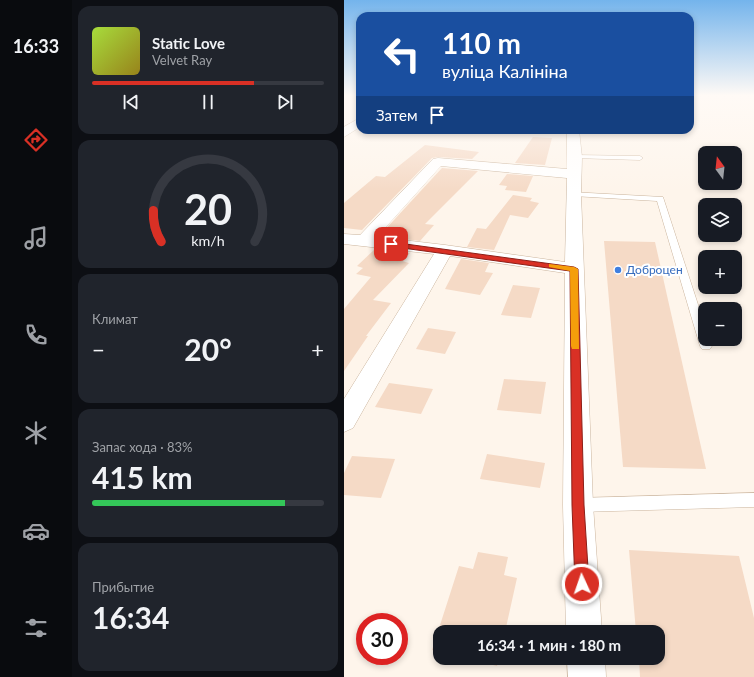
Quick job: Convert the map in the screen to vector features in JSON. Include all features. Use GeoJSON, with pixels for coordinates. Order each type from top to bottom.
{"type":"FeatureCollection","features":[{"type":"Feature","properties":{"kind":"street"},"geometry":{"type":"LineString","coordinates":[[573,134],[578,505],[584,625]]}},
{"type":"Feature","properties":{"kind":"street"},"geometry":{"type":"LineString","coordinates":[[364,241],[438,162],[574,175]]}},
{"type":"Feature","properties":{"kind":"street"},"geometry":{"type":"LineString","coordinates":[[344,238],[445,250],[574,269]]}},
{"type":"Feature","properties":{"kind":"street"},"geometry":{"type":"LineString","coordinates":[[344,421],[445,250]]}},
{"type":"Feature","properties":{"kind":"street"},"geometry":{"type":"LineString","coordinates":[[586,665],[587,677]]}},
{"type":"Feature","properties":{"kind":"lane"},"geometry":{"type":"LineString","coordinates":[[574,175],[640,158]]}},
{"type":"Feature","properties":{"kind":"lane"},"geometry":{"type":"LineString","coordinates":[[574,175],[660,199],[698,320]]}},
{"type":"Feature","properties":{"kind":"lane"},"geometry":{"type":"LineString","coordinates":[[578,505],[754,500]]}},
{"type":"Feature","properties":{"kind":"building"},"geometry":{"type":"Polygon","coordinates":[[[533,137],[552,138],[545,165],[515,163],[533,137]]]}},
{"type":"Feature","properties":{"kind":"building"},"geometry":{"type":"Polygon","coordinates":[[[425,145],[479,152],[472,159],[432,158],[362,230],[344,228],[344,203],[376,176],[385,177],[425,145]]]}},
{"type":"Feature","properties":{"kind":"building"},"geometry":{"type":"Polygon","coordinates":[[[442,168],[478,171],[425,224],[434,225],[420,241],[388,237],[391,234],[382,233],[442,168]]]}},
{"type":"Feature","properties":{"kind":"building"},"geometry":{"type":"Polygon","coordinates":[[[507,174],[533,176],[526,192],[505,190],[507,186],[499,185],[507,174]]]}},
{"type":"Feature","properties":{"kind":"building"},"geometry":{"type":"Polygon","coordinates":[[[513,195],[532,198],[530,201],[539,203],[528,218],[510,215],[494,250],[467,247],[477,228],[486,229],[513,195]]]}},
{"type":"Feature","properties":{"kind":"building"},"geometry":{"type":"Polygon","coordinates":[[[604,241],[655,242],[706,469],[623,467],[604,241]]]}},
{"type":"Feature","properties":{"kind":"building"},"geometry":{"type":"Polygon","coordinates":[[[375,249],[410,253],[402,261],[409,263],[373,300],[391,303],[366,336],[368,336],[344,371],[344,309],[371,277],[356,274],[363,268],[357,266],[375,249]]]}},
{"type":"Feature","properties":{"kind":"building"},"geometry":{"type":"Polygon","coordinates":[[[461,259],[489,263],[485,272],[493,273],[480,295],[445,289],[461,259]]]}},
{"type":"Feature","properties":{"kind":"building"},"geometry":{"type":"Polygon","coordinates":[[[513,285],[540,288],[531,318],[501,315],[513,285]]]}},
{"type":"Feature","properties":{"kind":"building"},"geometry":{"type":"Polygon","coordinates":[[[428,328],[456,332],[445,354],[416,349],[428,328]]]}},
{"type":"Feature","properties":{"kind":"building"},"geometry":{"type":"Polygon","coordinates":[[[504,379],[546,382],[541,414],[497,410],[504,379]]]}},
{"type":"Feature","properties":{"kind":"building"},"geometry":{"type":"Polygon","coordinates":[[[389,383],[433,389],[421,414],[375,407],[389,383]]]}},
{"type":"Feature","properties":{"kind":"building"},"geometry":{"type":"Polygon","coordinates":[[[487,454],[545,463],[540,488],[480,479],[487,454]]]}},
{"type":"Feature","properties":{"kind":"building"},"geometry":{"type":"Polygon","coordinates":[[[352,456],[395,459],[381,498],[344,495],[344,473],[352,456]]]}},
{"type":"Feature","properties":{"kind":"building"},"geometry":{"type":"Polygon","coordinates":[[[629,550],[739,556],[754,618],[754,677],[640,677],[639,665],[665,665],[665,625],[635,625],[629,550]]]}},
{"type":"Feature","properties":{"kind":"building"},"geometry":{"type":"Polygon","coordinates":[[[478,552],[508,557],[504,575],[517,578],[507,625],[440,625],[459,566],[473,569],[478,552]]]}},
{"type":"Feature","properties":{"kind":"slow traffic"},"geometry":{"type":"LineString","coordinates":[[551,266],[574,269],[575,346]]}},
{"type":"Feature","properties":{"kind":"place","name":"Доброцен"},"geometry":{"type":"Point","coordinates":[618,270]}},
{"type":"Feature","properties":{"kind":"route"},"geometry":{"type":"LineString","coordinates":[[391,244],[445,250],[574,269],[578,505],[582,584]]}}]}
